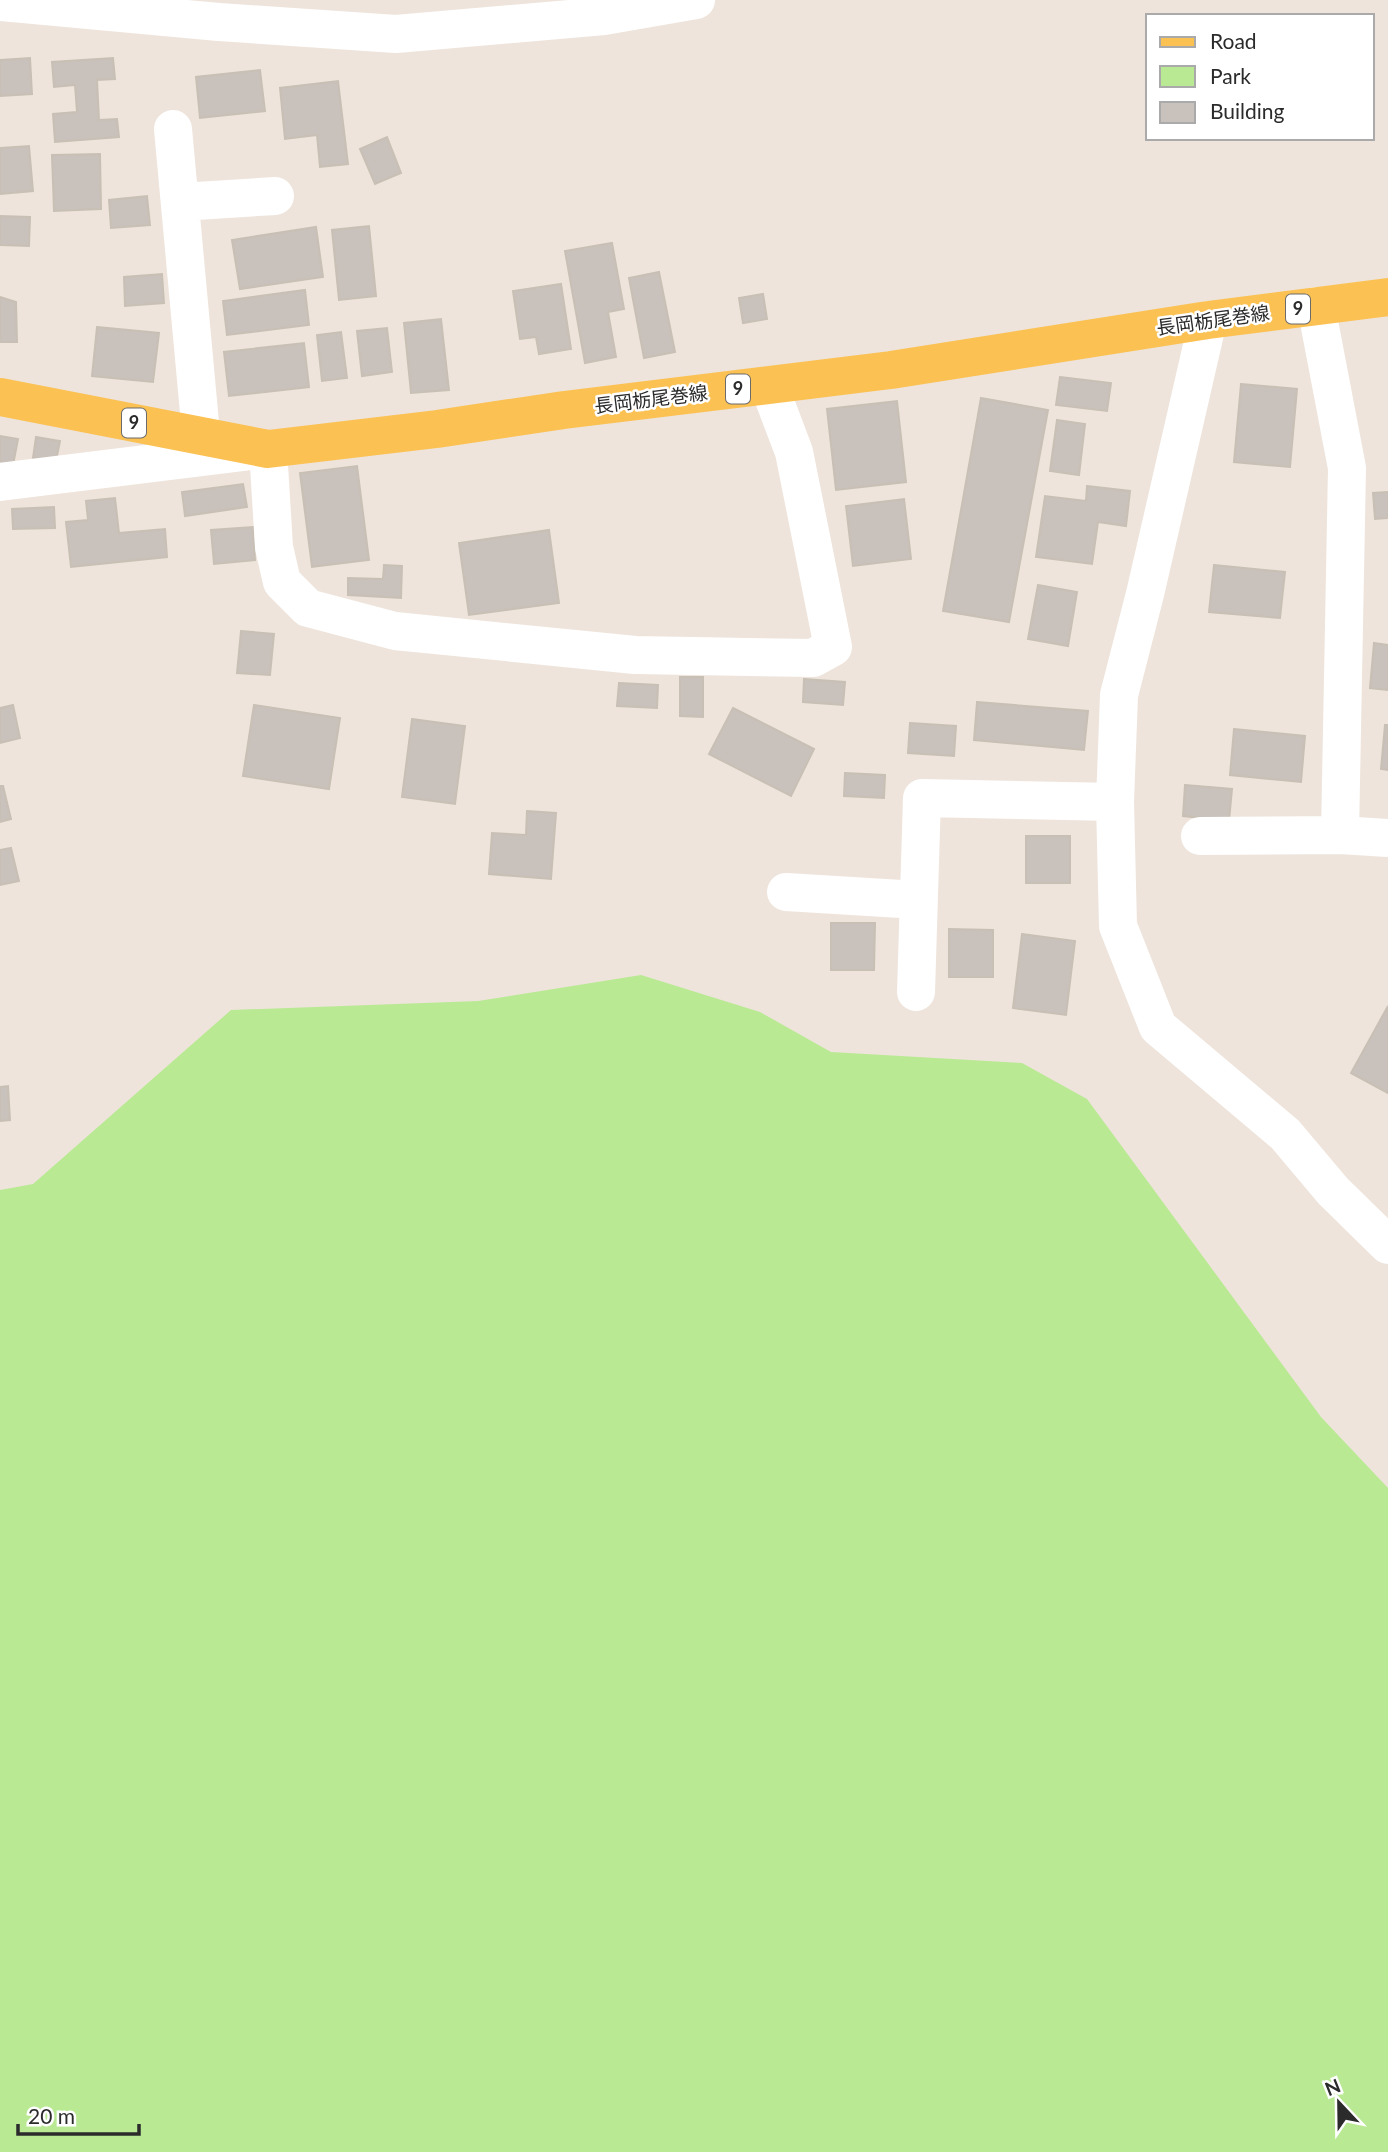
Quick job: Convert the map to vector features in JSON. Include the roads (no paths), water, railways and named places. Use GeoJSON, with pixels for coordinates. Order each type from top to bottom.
{"type":"FeatureCollection","features":[{"type":"Feature","properties":{"kind":"main road","name":"長岡栃尾巻線"},"geometry":{"type":"LineString","coordinates":[[0,397],[268,449],[891,370],[1208,320],[1388,297]]}},
{"type":"Feature","properties":{"kind":"street"},"geometry":{"type":"LineString","coordinates":[[0,2],[219,22],[396,34],[604,16],[696,0]]}},
{"type":"Feature","properties":{"kind":"street"},"geometry":{"type":"LineString","coordinates":[[173,129],[201,434]]}},
{"type":"Feature","properties":{"kind":"street"},"geometry":{"type":"LineString","coordinates":[[180,202],[275,196]]}},
{"type":"Feature","properties":{"kind":"street"},"geometry":{"type":"LineString","coordinates":[[1316,306],[1347,468],[1339,835]]}},
{"type":"Feature","properties":{"kind":"street"},"geometry":{"type":"LineString","coordinates":[[1208,320],[1146,594],[1119,695],[1115,803],[1118,926],[1158,1027],[1286,1135],[1333,1191],[1388,1245]]}},
{"type":"Feature","properties":{"kind":"street"},"geometry":{"type":"LineString","coordinates":[[0,482],[268,449],[274,547],[282,582],[309,608],[395,631],[635,655],[813,658],[833,647],[793,452],[768,386]]}},
{"type":"Feature","properties":{"kind":"street"},"geometry":{"type":"LineString","coordinates":[[916,992],[922,798],[1115,803]]}},
{"type":"Feature","properties":{"kind":"street"},"geometry":{"type":"LineString","coordinates":[[1200,836],[1339,835],[1388,838]]}},
{"type":"Feature","properties":{"kind":"street"},"geometry":{"type":"LineString","coordinates":[[786,891],[919,900]]}}]}
